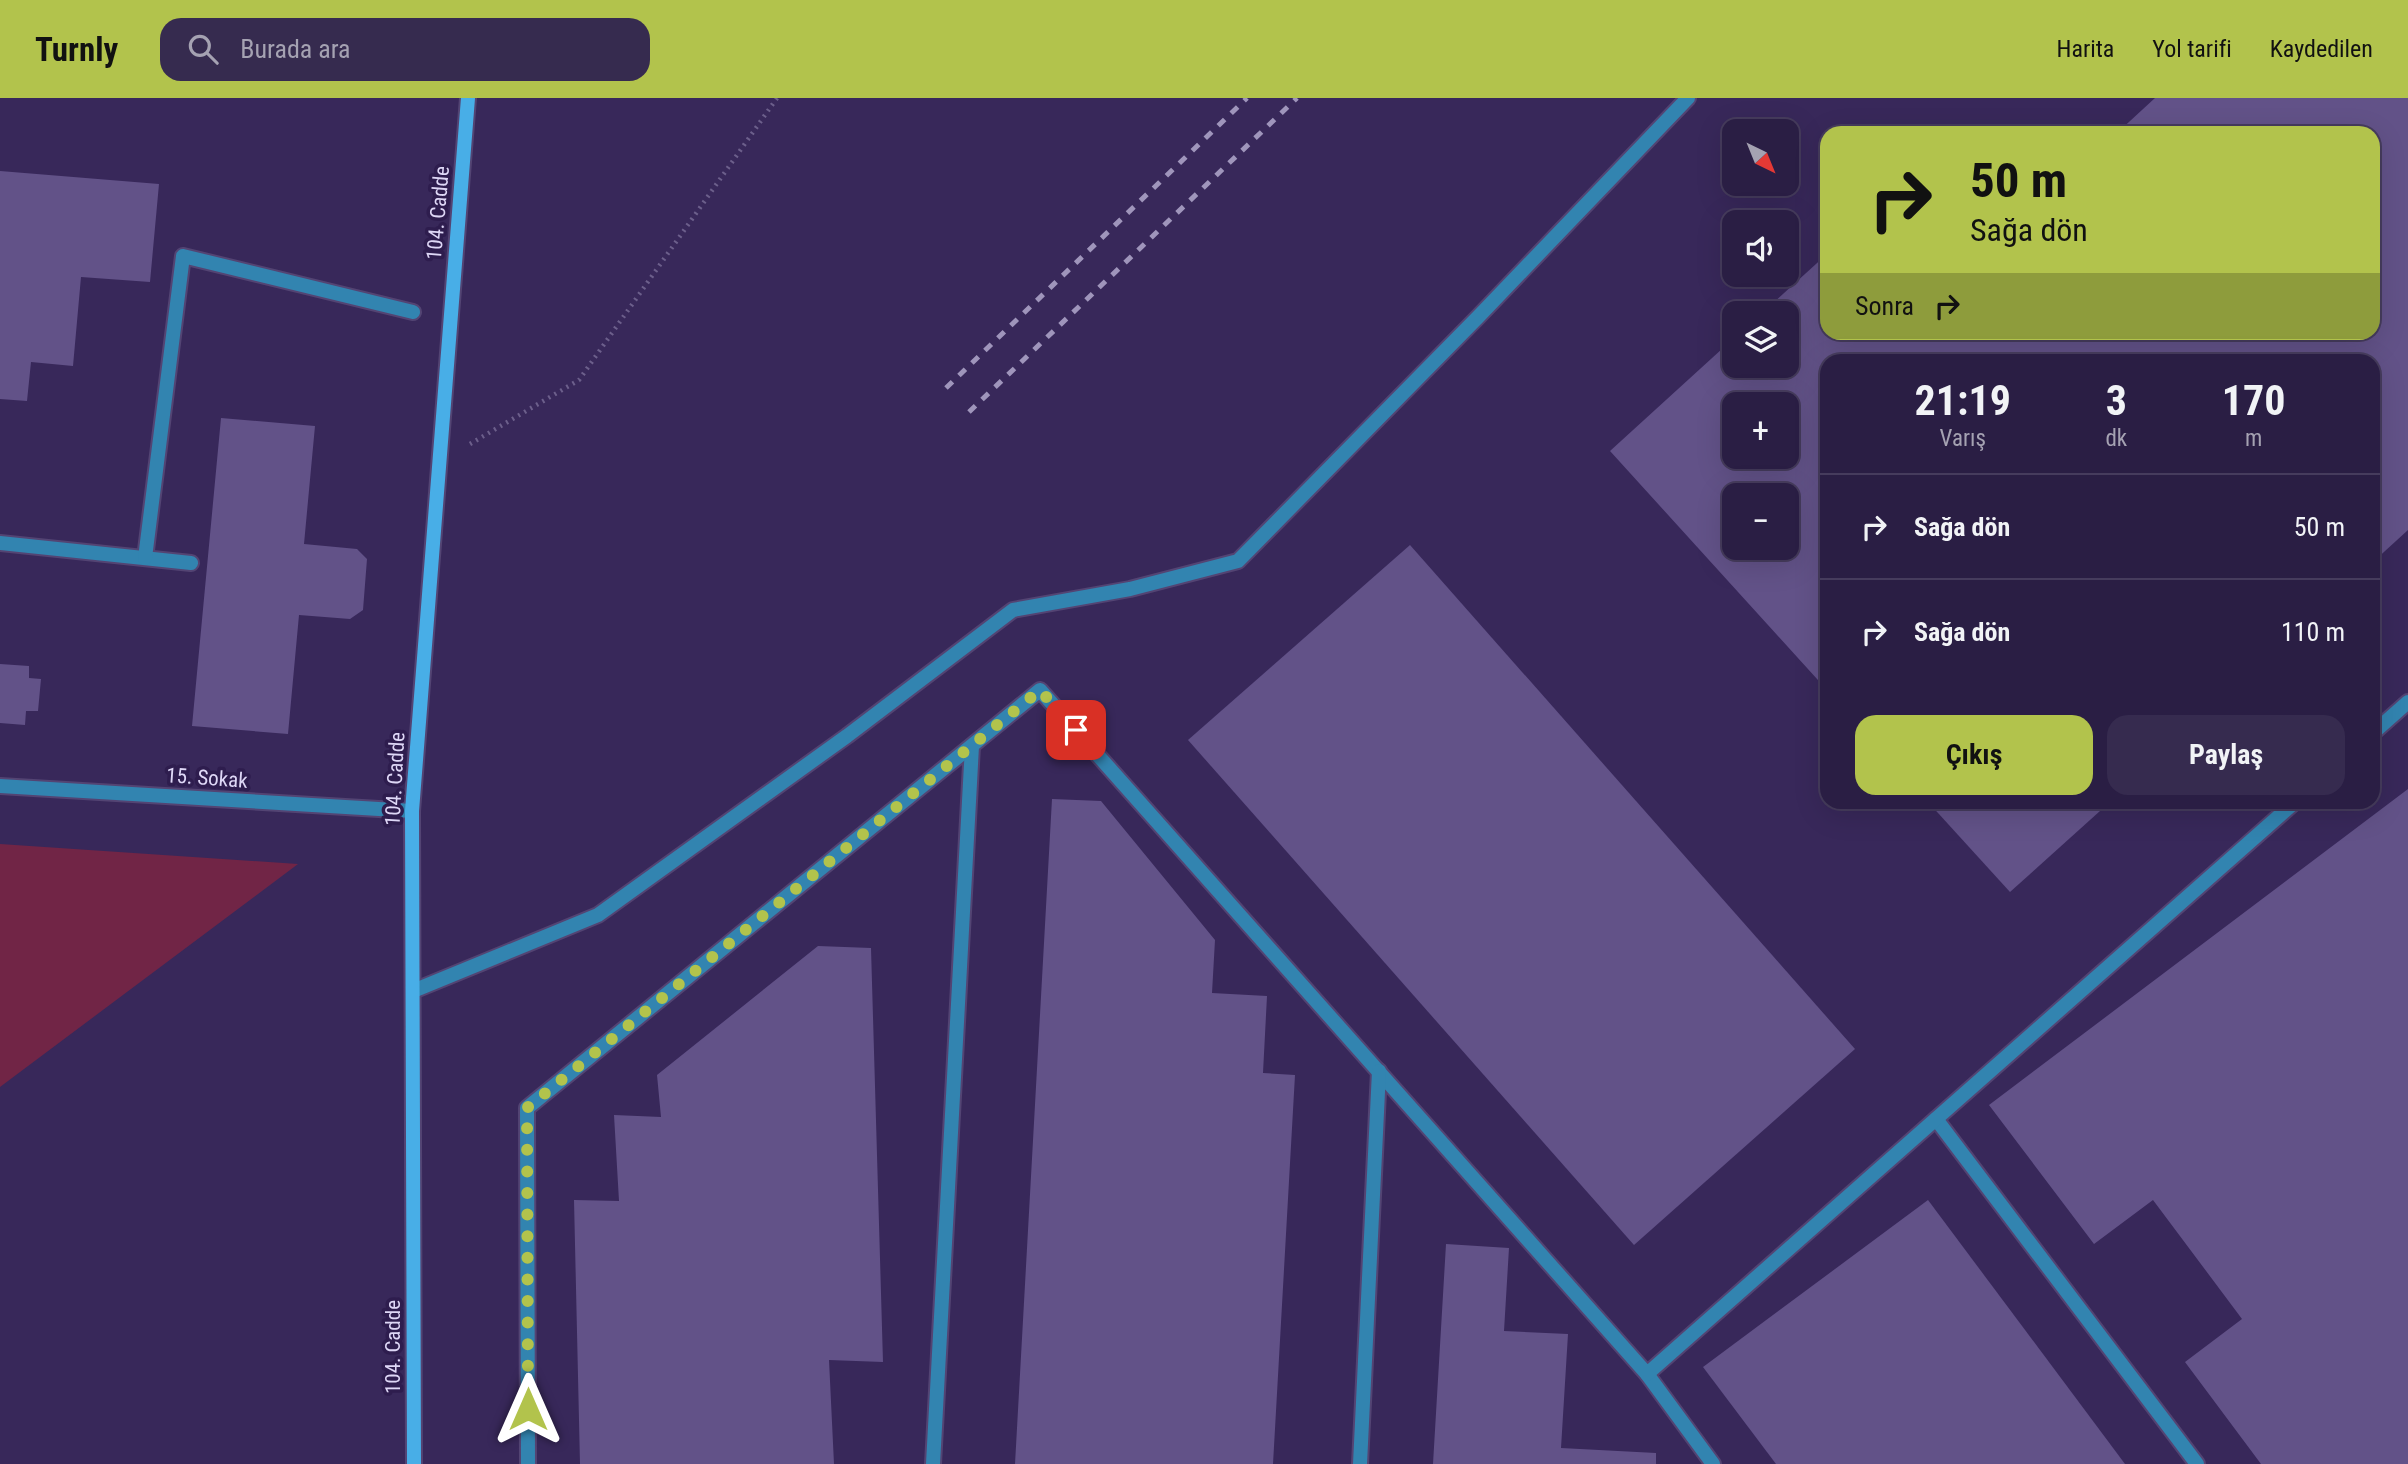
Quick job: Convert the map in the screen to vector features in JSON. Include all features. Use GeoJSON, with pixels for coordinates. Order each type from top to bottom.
{"type":"FeatureCollection","features":[{"type":"Feature","properties":{"kind":"street","name":"104. Cadde"},"geometry":{"type":"LineString","coordinates":[[414,1464],[412,811],[468,98]]}},
{"type":"Feature","properties":{"kind":"street"},"geometry":{"type":"LineString","coordinates":[[413,991],[598,915],[847,736],[1013,610],[1130,589],[1238,561],[1688,98]]}},
{"type":"Feature","properties":{"kind":"street"},"geometry":{"type":"LineString","coordinates":[[145,558],[183,256],[413,312]]}},
{"type":"Feature","properties":{"kind":"street"},"geometry":{"type":"LineString","coordinates":[[0,543],[191,563]]}},
{"type":"Feature","properties":{"kind":"street"},"geometry":{"type":"LineString","coordinates":[[528,1464],[527,1108],[1040,690],[1647,1374],[1713,1464]]}},
{"type":"Feature","properties":{"kind":"street"},"geometry":{"type":"LineString","coordinates":[[2380,727],[2408,702]]}},
{"type":"Feature","properties":{"kind":"street"},"geometry":{"type":"LineString","coordinates":[[933,1464],[972,746]]}},
{"type":"Feature","properties":{"kind":"street","name":"15. Sokak"},"geometry":{"type":"LineString","coordinates":[[0,786],[412,811]]}},
{"type":"Feature","properties":{"kind":"street"},"geometry":{"type":"LineString","coordinates":[[1647,1374],[2287,809]]}},
{"type":"Feature","properties":{"kind":"street"},"geometry":{"type":"LineString","coordinates":[[1360,1464],[1379,1071]]}},
{"type":"Feature","properties":{"kind":"street"},"geometry":{"type":"LineString","coordinates":[[1936,1119],[2197,1464]]}},
{"type":"Feature","properties":{"kind":"path"},"geometry":{"type":"LineString","coordinates":[[439,462],[579,380],[777,98]]}},
{"type":"Feature","properties":{"kind":"shaded area"},"geometry":{"type":"Polygon","coordinates":[[[0,844],[298,864],[0,1087],[0,844]]]}},
{"type":"Feature","properties":{"kind":"building"},"geometry":{"type":"Polygon","coordinates":[[[2155,98],[2408,98],[2408,530],[2380,556],[2380,354],[1820,354],[1820,682],[1610,451],[1722,349],[1722,378],[1799,378],[1799,301],[1775,301],[1791,287],[1799,287],[1799,279],[1820,260],[1820,340],[2380,340],[2380,126],[2125,126],[2155,98]]]}},
{"type":"Feature","properties":{"kind":"building"},"geometry":{"type":"Polygon","coordinates":[[[0,171],[159,184],[150,282],[81,277],[73,366],[31,362],[27,401],[0,399],[0,171]]]}},
{"type":"Feature","properties":{"kind":"building"},"geometry":{"type":"Polygon","coordinates":[[[221,418],[315,426],[304,544],[357,549],[367,559],[363,610],[350,619],[299,615],[288,734],[192,726],[221,418]]]}},
{"type":"Feature","properties":{"kind":"building"},"geometry":{"type":"Polygon","coordinates":[[[1410,545],[1855,1049],[1634,1245],[1188,740],[1410,545]]]}},
{"type":"Feature","properties":{"kind":"building"},"geometry":{"type":"Polygon","coordinates":[[[0,664],[29,666],[29,678],[41,679],[38,711],[26,711],[25,725],[0,723],[0,664]]]}},
{"type":"Feature","properties":{"kind":"building"},"geometry":{"type":"Polygon","coordinates":[[[2408,789],[2408,1464],[2261,1464],[2185,1362],[2242,1319],[2153,1200],[2094,1244],[1989,1105],[2408,789]]]}},
{"type":"Feature","properties":{"kind":"building"},"geometry":{"type":"Polygon","coordinates":[[[1052,799],[1101,801],[1215,940],[1212,993],[1267,996],[1263,1073],[1295,1075],[1273,1464],[1015,1464],[1052,799]]]}},
{"type":"Feature","properties":{"kind":"building"},"geometry":{"type":"Polygon","coordinates":[[[1934,809],[2102,809],[2010,892],[1934,809]]]}},
{"type":"Feature","properties":{"kind":"building"},"geometry":{"type":"Polygon","coordinates":[[[818,946],[871,948],[883,1362],[829,1360],[834,1464],[580,1464],[574,1200],[619,1201],[614,1115],[661,1117],[657,1075],[818,946]]]}},
{"type":"Feature","properties":{"kind":"building"},"geometry":{"type":"Polygon","coordinates":[[[1928,1200],[2125,1464],[1776,1464],[1703,1367],[1928,1200]]]}},
{"type":"Feature","properties":{"kind":"building"},"geometry":{"type":"Polygon","coordinates":[[[1446,1244],[1509,1248],[1504,1331],[1568,1334],[1561,1448],[1656,1453],[1656,1464],[1433,1464],[1446,1244]]]}},
{"type":"Feature","properties":{"kind":"railway"},"geometry":{"type":"LineString","coordinates":[[946,388],[1247,98]]}},
{"type":"Feature","properties":{"kind":"railway"},"geometry":{"type":"LineString","coordinates":[[969,412],[1297,98]]}},
{"type":"Feature","properties":{"kind":"route"},"geometry":{"type":"LineString","coordinates":[[528,1409],[527,1108],[1040,690],[1076,730]]}}]}
